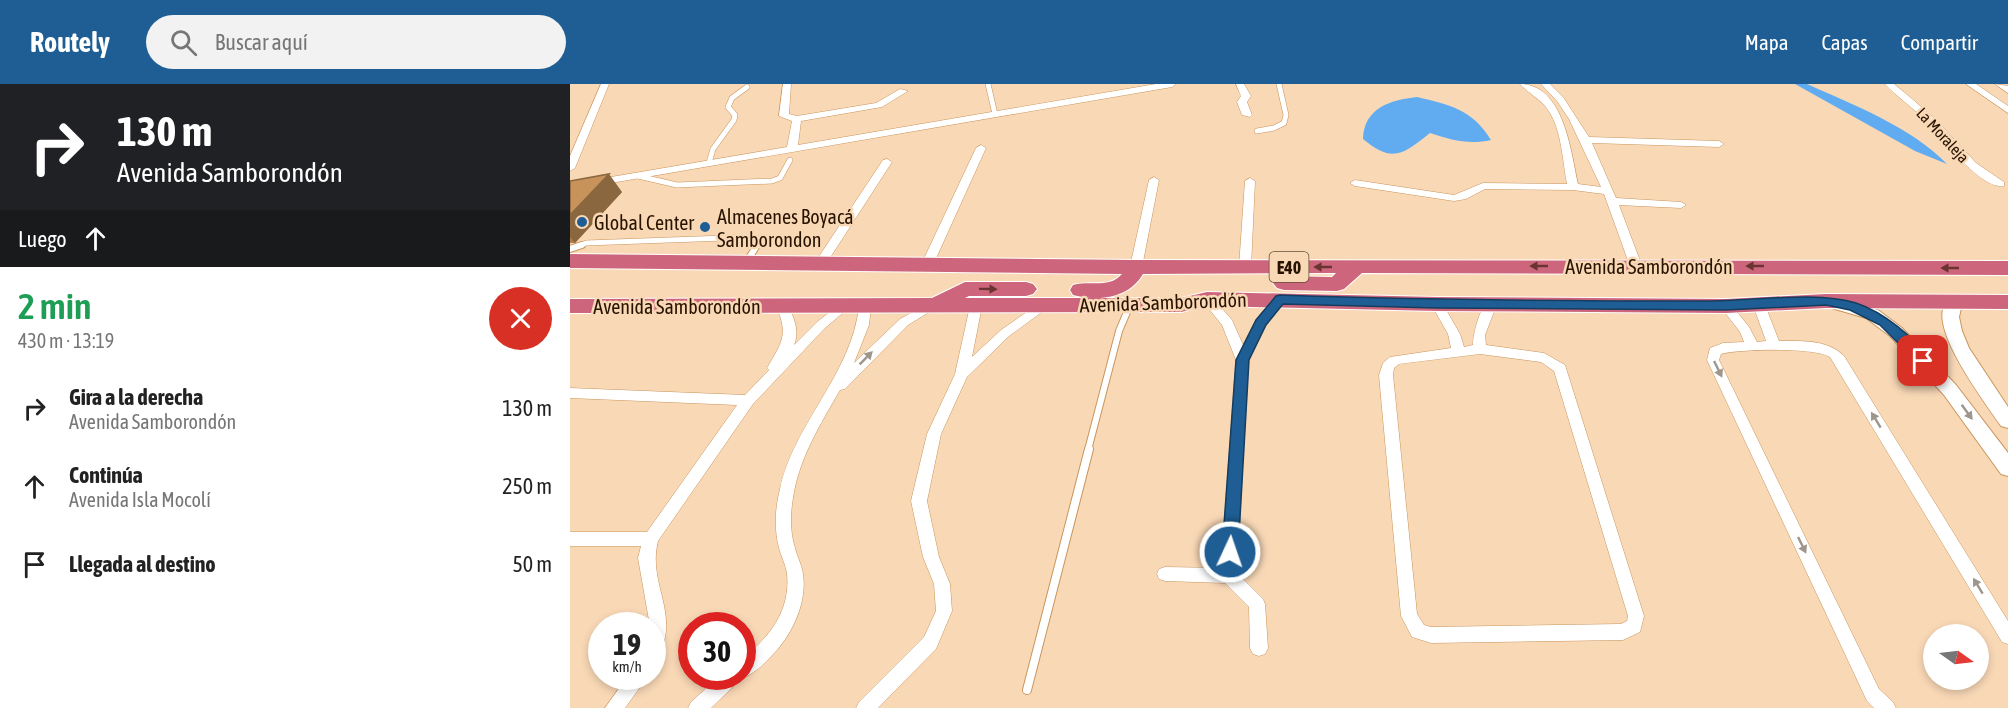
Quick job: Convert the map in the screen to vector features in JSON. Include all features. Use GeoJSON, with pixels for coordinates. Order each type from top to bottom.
{"type":"FeatureCollection","features":[{"type":"Feature","properties":{"kind":"highway","name":"Avenida Samborondón"},"geometry":{"type":"LineString","coordinates":[[570,261],[1136,267],[2008,268]]}},
{"type":"Feature","properties":{"kind":"highway"},"geometry":{"type":"LineString","coordinates":[[933,306],[965,289],[1108,290],[1130,281],[1136,267]]}},
{"type":"Feature","properties":{"kind":"highway"},"geometry":{"type":"LineString","coordinates":[[1181,305],[1172,289],[1182,283],[1337,284],[1356,267]]}},
{"type":"Feature","properties":{"kind":"highway","name":"Avenida Samborondón"},"geometry":{"type":"LineString","coordinates":[[575,307],[1181,305],[1207,299],[1437,304],[1726,306],[1826,301],[2008,302]]}},
{"type":"Feature","properties":{"kind":"street"},"geometry":{"type":"LineString","coordinates":[[570,168],[605,84]]}},
{"type":"Feature","properties":{"kind":"street"},"geometry":{"type":"LineString","coordinates":[[787,84],[784,116],[797,119],[879,105],[903,91]]}},
{"type":"Feature","properties":{"kind":"street"},"geometry":{"type":"LineString","coordinates":[[570,187],[995,114],[1090,94],[1172,84]]}},
{"type":"Feature","properties":{"kind":"street"},"geometry":{"type":"LineString","coordinates":[[1240,84],[1246,96],[1242,102],[1247,115]]}},
{"type":"Feature","properties":{"kind":"street"},"geometry":{"type":"LineString","coordinates":[[1524,84],[1541,97],[1552,110],[1564,141],[1573,187]]}},
{"type":"Feature","properties":{"kind":"street"},"geometry":{"type":"LineString","coordinates":[[1545,84],[1569,110],[1586,140],[1636,266]]}},
{"type":"Feature","properties":{"kind":"street","name":"La Moraleja"},"geometry":{"type":"LineString","coordinates":[[1889,84],[1931,121],[1964,160],[1977,171],[2005,186]]}},
{"type":"Feature","properties":{"kind":"street"},"geometry":{"type":"LineString","coordinates":[[1970,84],[2008,110]]}},
{"type":"Feature","properties":{"kind":"street"},"geometry":{"type":"LineString","coordinates":[[1999,84],[2008,90]]}},
{"type":"Feature","properties":{"kind":"street"},"geometry":{"type":"LineString","coordinates":[[792,149],[797,119]]}},
{"type":"Feature","properties":{"kind":"street"},"geometry":{"type":"LineString","coordinates":[[1586,140],[1719,144]]}},
{"type":"Feature","properties":{"kind":"street"},"geometry":{"type":"LineString","coordinates":[[927,265],[981,148]]}},
{"type":"Feature","properties":{"kind":"street"},"geometry":{"type":"LineString","coordinates":[[820,264],[887,162]]}},
{"type":"Feature","properties":{"kind":"street"},"geometry":{"type":"LineString","coordinates":[[1136,267],[1154,180]]}},
{"type":"Feature","properties":{"kind":"street"},"geometry":{"type":"LineString","coordinates":[[1245,267],[1250,181]]}},
{"type":"Feature","properties":{"kind":"street"},"geometry":{"type":"LineString","coordinates":[[1355,183],[1454,198],[1462,197],[1483,186],[1573,187],[1609,196],[1681,205]]}},
{"type":"Feature","properties":{"kind":"street"},"geometry":{"type":"LineString","coordinates":[[1207,299],[1228,323],[1242,360]]}},
{"type":"Feature","properties":{"kind":"street"},"geometry":{"type":"LineString","coordinates":[[1229,576],[1242,360],[1260,323],[1280,299]]}},
{"type":"Feature","properties":{"kind":"street"},"geometry":{"type":"LineString","coordinates":[[1826,301],[1854,307],[1872,314],[1890,327],[1950,390],[2008,468]]}},
{"type":"Feature","properties":{"kind":"street"},"geometry":{"type":"LineString","coordinates":[[1963,301],[1953,305],[1949,313],[1953,335],[1982,385],[2008,421]]}},
{"type":"Feature","properties":{"kind":"street"},"geometry":{"type":"LineString","coordinates":[[1437,304],[1454,334],[1458,350]]}},
{"type":"Feature","properties":{"kind":"street"},"geometry":{"type":"LineString","coordinates":[[1480,349],[1479,335],[1491,304]]}},
{"type":"Feature","properties":{"kind":"street"},"geometry":{"type":"LineString","coordinates":[[1759,305],[1775,346]]}},
{"type":"Feature","properties":{"kind":"street"},"geometry":{"type":"LineString","coordinates":[[768,378],[792,336],[792,324],[782,306]]}},
{"type":"Feature","properties":{"kind":"street"},"geometry":{"type":"LineString","coordinates":[[657,612],[646,558],[651,539],[748,400],[821,325],[855,306],[866,320],[830,395],[812,426],[791,474],[783,511],[784,539],[794,573],[795,598],[784,627],[765,653],[756,660]]}},
{"type":"Feature","properties":{"kind":"street"},"geometry":{"type":"LineString","coordinates":[[830,395],[904,322],[933,306]]}},
{"type":"Feature","properties":{"kind":"street"},"geometry":{"type":"LineString","coordinates":[[865,708],[930,643],[944,611],[942,584],[931,557],[919,501],[934,434],[962,374],[976,306]]}},
{"type":"Feature","properties":{"kind":"street"},"geometry":{"type":"LineString","coordinates":[[962,374],[1005,333],[1044,306]]}},
{"type":"Feature","properties":{"kind":"street"},"geometry":{"type":"LineString","coordinates":[[1726,306],[1745,330],[1753,347]]}},
{"type":"Feature","properties":{"kind":"street"},"geometry":{"type":"LineString","coordinates":[[1887,708],[1874,695],[1713,360],[1715,351],[1723,348],[1775,346],[1821,348],[1831,351],[1839,359],[2008,636]]}},
{"type":"Feature","properties":{"kind":"street"},"geometry":{"type":"LineString","coordinates":[[1480,349],[1544,358],[1560,368],[1636,616],[1634,626],[1623,632],[1431,635],[1418,631],[1409,616],[1386,375],[1388,366],[1395,360],[1458,350],[1480,349]]}},
{"type":"Feature","properties":{"kind":"street"},"geometry":{"type":"LineString","coordinates":[[570,393],[748,400]]}},
{"type":"Feature","properties":{"kind":"street"},"geometry":{"type":"LineString","coordinates":[[570,539],[651,539]]}},
{"type":"Feature","properties":{"kind":"street"},"geometry":{"type":"LineString","coordinates":[[1165,574],[1229,576],[1257,604],[1258,648]]}},
{"type":"Feature","properties":{"kind":"street"},"geometry":{"type":"LineString","coordinates":[[614,708],[628,690]]}},
{"type":"Feature","properties":{"kind":"street"},"geometry":{"type":"LineString","coordinates":[[697,708],[718,690]]}},
{"type":"Feature","properties":{"kind":"lane"},"geometry":{"type":"LineString","coordinates":[[988,84],[995,114]]}},
{"type":"Feature","properties":{"kind":"lane"},"geometry":{"type":"LineString","coordinates":[[1257,130],[1274,128],[1284,123],[1286,115],[1279,84]]}},
{"type":"Feature","properties":{"kind":"lane"},"geometry":{"type":"LineString","coordinates":[[709,163],[713,149],[734,120],[735,115],[728,107],[729,102],[747,87]]}},
{"type":"Feature","properties":{"kind":"lane"},"geometry":{"type":"LineString","coordinates":[[638,176],[677,185],[772,181],[780,178],[790,160]]}},
{"type":"Feature","properties":{"kind":"lane"},"geometry":{"type":"LineString","coordinates":[[570,249],[586,243],[753,237],[761,239],[746,263]]}},
{"type":"Feature","properties":{"kind":"lane"},"geometry":{"type":"LineString","coordinates":[[1027,690],[1119,332],[1130,305]]}},
{"type":"Feature","properties":{"kind":"water"},"geometry":{"type":"Polygon","coordinates":[[[1795,84],[1807,84],[1881,118],[1917,139],[1947,164],[1915,151],[1795,84]]]}},
{"type":"Feature","properties":{"kind":"water"},"geometry":{"type":"Polygon","coordinates":[[[1417,97],[1450,106],[1468,115],[1476,121],[1491,140],[1460,141],[1430,133],[1405,151],[1390,154],[1373,147],[1363,139],[1364,128],[1373,113],[1388,103],[1417,97]]]}},
{"type":"Feature","properties":{"kind":"building"},"geometry":{"type":"Polygon","coordinates":[[[609,174],[570,215],[570,181],[609,174]]]}},
{"type":"Feature","properties":{"kind":"place","name":"Global Center"},"geometry":{"type":"Point","coordinates":[582,222]}},
{"type":"Feature","properties":{"kind":"place","name":"Almacenes Boyacá Samborondon"},"geometry":{"type":"Point","coordinates":[705,227]}},
{"type":"Feature","properties":{"kind":"route"},"geometry":{"type":"LineString","coordinates":[[1230,552],[1242,360],[1260,323],[1280,299],[1437,304],[1726,306],[1826,301],[1854,307],[1885,322],[1923,361]]}}]}
